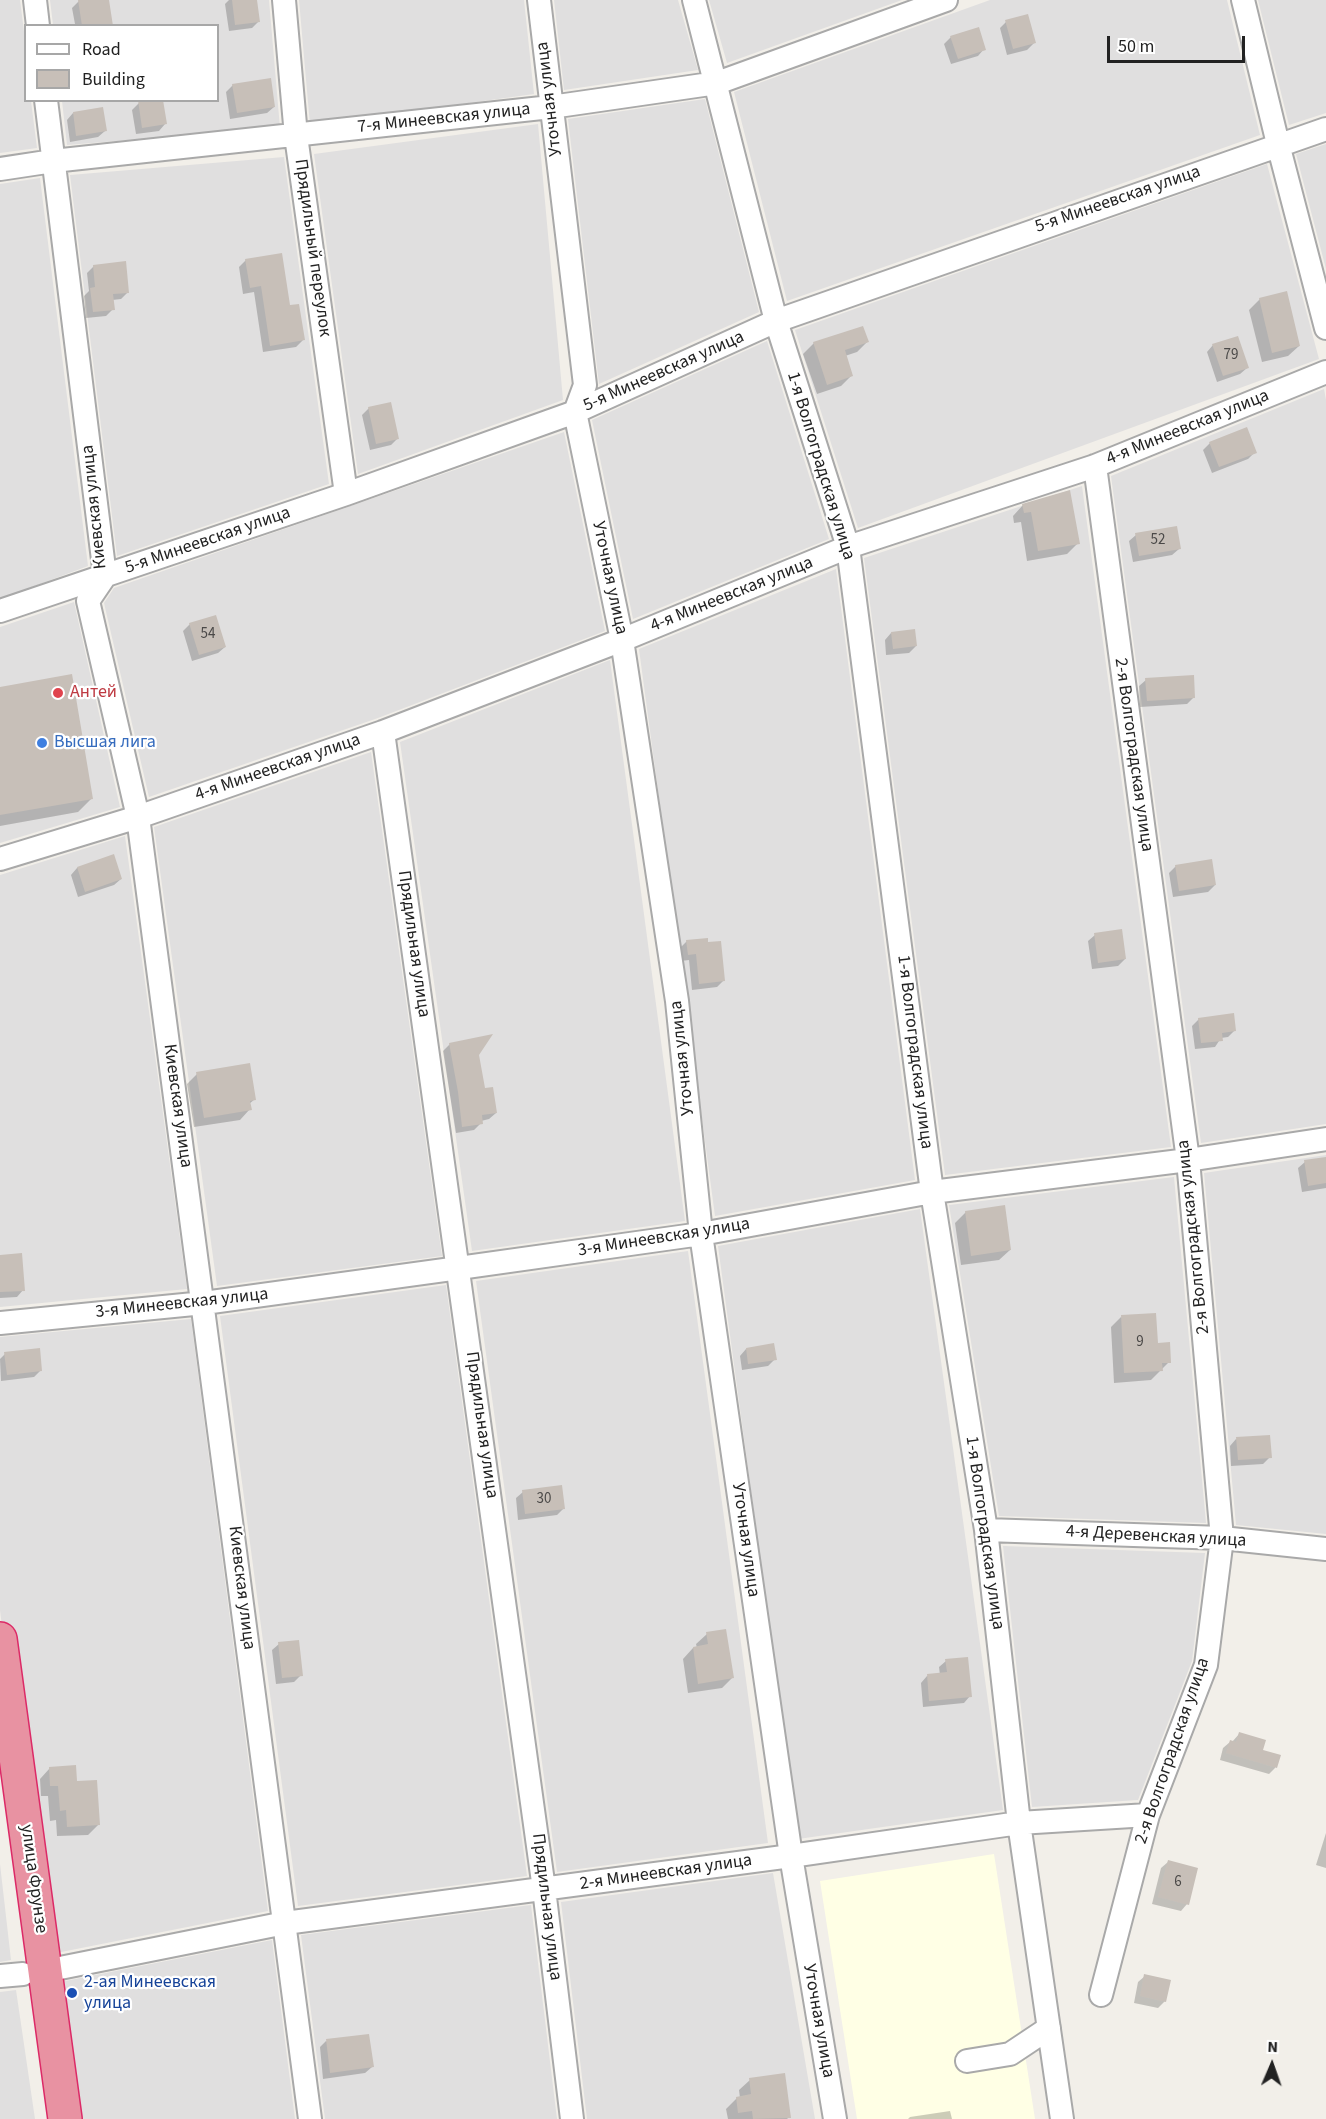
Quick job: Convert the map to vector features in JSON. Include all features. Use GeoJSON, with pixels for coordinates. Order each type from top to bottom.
{"type":"FeatureCollection","features":[{"type":"Feature","properties":{"kind":"highway","name":"улица Фрунзе"},"geometry":{"type":"LineString","coordinates":[[0,1639],[23,1974],[66,2119]]}},
{"type":"Feature","properties":{"kind":"highway","name":"улица Фрунзе"},"geometry":{"type":"LineString","coordinates":[[0,1804],[43,2119]]}},
{"type":"Feature","properties":{"kind":"street"},"geometry":{"type":"LineString","coordinates":[[35,0],[38,24]]}},
{"type":"Feature","properties":{"kind":"street","name":"Прядильный переулок"},"geometry":{"type":"LineString","coordinates":[[284,0],[296,136],[346,494]]}},
{"type":"Feature","properties":{"kind":"street","name":"Уточная улица"},"geometry":{"type":"LineString","coordinates":[[539,0],[585,385],[575,412],[622,640],[677,1001],[701,1234],[790,1856],[835,2119]]}},
{"type":"Feature","properties":{"kind":"street","name":"1-я Волгоградская улица"},"geometry":{"type":"LineString","coordinates":[[694,0],[776,321],[848,547],[932,1192],[986,1530],[1019,1823],[1062,2119]]}},
{"type":"Feature","properties":{"kind":"street","name":"7-я Минеевская улица"},"geometry":{"type":"LineString","coordinates":[[0,169],[53,161],[551,107],[717,83],[946,0]]}},
{"type":"Feature","properties":{"kind":"street"},"geometry":{"type":"LineString","coordinates":[[1243,0],[1326,328]]}},
{"type":"Feature","properties":{"kind":"street","name":"Киевская улица"},"geometry":{"type":"LineString","coordinates":[[46,102],[105,576],[88,601],[138,817],[310,2119]]}},
{"type":"Feature","properties":{"kind":"street","name":"5-я Минеевская улица"},"geometry":{"type":"LineString","coordinates":[[0,611],[346,494],[575,412],[776,321],[1326,129]]}},
{"type":"Feature","properties":{"kind":"street","name":"4-я Минеевская улица"},"geometry":{"type":"LineString","coordinates":[[0,859],[138,817],[383,732],[622,640],[848,547],[1095,466],[1326,372]]}},
{"type":"Feature","properties":{"kind":"street","name":"2-я Волгоградская улица"},"geometry":{"type":"LineString","coordinates":[[1095,466],[1188,1160],[1222,1538],[1206,1665],[1148,1815],[1101,1995]]}},
{"type":"Feature","properties":{"kind":"street","name":"Прядильная улица"},"geometry":{"type":"LineString","coordinates":[[383,732],[544,1889],[572,2119]]}},
{"type":"Feature","properties":{"kind":"street","name":"3-я Минеевская улица"},"geometry":{"type":"LineString","coordinates":[[0,1323],[204,1303],[459,1268],[701,1234],[932,1192],[1188,1160],[1326,1139]]}},
{"type":"Feature","properties":{"kind":"street","name":"4-я Деревенская улица"},"geometry":{"type":"LineString","coordinates":[[986,1530],[1222,1538],[1326,1549]]}},
{"type":"Feature","properties":{"kind":"street","name":"2-я Минеевская улица"},"geometry":{"type":"LineString","coordinates":[[23,1974],[285,1923],[1019,1823],[1148,1815]]}},
{"type":"Feature","properties":{"kind":"street"},"geometry":{"type":"LineString","coordinates":[[967,2061],[1010,2054],[1049,2028]]}},
{"type":"Feature","properties":{"kind":"shaded area"},"geometry":{"type":"Polygon","coordinates":[[[0,0],[20,0],[24,31],[24,102],[31,102],[37,148],[0,153],[0,0]]]}},
{"type":"Feature","properties":{"kind":"shaded area"},"geometry":{"type":"Polygon","coordinates":[[[50,0],[269,0],[280,128],[67,145],[62,102],[219,102],[219,24],[53,24],[50,0]]]}},
{"type":"Feature","properties":{"kind":"shaded area"},"geometry":{"type":"Polygon","coordinates":[[[299,0],[524,0],[534,94],[310,125],[299,0]]]}},
{"type":"Feature","properties":{"kind":"shaded area"},"geometry":{"type":"Polygon","coordinates":[[[554,0],[678,0],[698,70],[564,90],[554,0]]]}},
{"type":"Feature","properties":{"kind":"shaded area"},"geometry":{"type":"Polygon","coordinates":[[[709,0],[902,0],[727,63],[709,0]]]}},
{"type":"Feature","properties":{"kind":"shaded area"},"geometry":{"type":"Polygon","coordinates":[[[990,0],[1227,0],[1260,135],[787,301],[734,92],[990,0]]]}},
{"type":"Feature","properties":{"kind":"shaded area"},"geometry":{"type":"Polygon","coordinates":[[[1258,0],[1326,0],[1326,113],[1289,125],[1258,0]]]}},
{"type":"Feature","properties":{"kind":"shaded area"},"geometry":{"type":"Polygon","coordinates":[[[705,99],[759,312],[599,384],[568,119],[705,99]]]}},
{"type":"Feature","properties":{"kind":"shaded area"},"geometry":{"type":"Polygon","coordinates":[[[538,124],[563,400],[358,474],[314,154],[538,124]]]}},
{"type":"Feature","properties":{"kind":"shaded area"},"geometry":{"type":"Polygon","coordinates":[[[1326,144],[1326,269],[1296,154],[1326,144]]]}},
{"type":"Feature","properties":{"kind":"shaded area"},"geometry":{"type":"Polygon","coordinates":[[[284,157],[329,484],[117,556],[70,175],[284,157]]]}},
{"type":"Feature","properties":{"kind":"shaded area"},"geometry":{"type":"Polygon","coordinates":[[[1267,164],[1319,359],[858,528],[795,330],[1267,164]]]}},
{"type":"Feature","properties":{"kind":"shaded area"},"geometry":{"type":"Polygon","coordinates":[[[40,178],[88,566],[0,599],[0,184],[40,178]]]}},
{"type":"Feature","properties":{"kind":"shaded area"},"geometry":{"type":"Polygon","coordinates":[[[767,341],[829,539],[633,619],[592,420],[767,341]]]}},
{"type":"Feature","properties":{"kind":"shaded area"},"geometry":{"type":"Polygon","coordinates":[[[1324,389],[1326,400],[1326,1124],[1201,1143],[1111,476],[1324,389]]]}},
{"type":"Feature","properties":{"kind":"shaded area"},"geometry":{"type":"Polygon","coordinates":[[[564,432],[605,631],[378,718],[149,797],[104,603],[114,588],[564,432]]]}},
{"type":"Feature","properties":{"kind":"shaded area"},"geometry":{"type":"Polygon","coordinates":[[[1082,486],[1171,1147],[945,1175],[864,558],[1082,486]]]}},
{"type":"Feature","properties":{"kind":"shaded area"},"geometry":{"type":"Polygon","coordinates":[[[836,569],[915,1180],[715,1216],[639,649],[836,569]]]}},
{"type":"Feature","properties":{"kind":"shaded area"},"geometry":{"type":"Polygon","coordinates":[[[74,602],[120,807],[0,843],[0,627],[74,602]]]}},
{"type":"Feature","properties":{"kind":"shaded area"},"geometry":{"type":"Polygon","coordinates":[[[610,660],[685,1221],[472,1251],[400,742],[610,660]]]}},
{"type":"Feature","properties":{"kind":"shaded area"},"geometry":{"type":"Polygon","coordinates":[[[371,752],[442,1256],[217,1286],[154,827],[371,752]]]}},
{"type":"Feature","properties":{"kind":"shaded area"},"geometry":{"type":"Polygon","coordinates":[[[125,836],[187,1289],[0,1307],[0,875],[125,836]]]}},
{"type":"Feature","properties":{"kind":"shaded area"},"geometry":{"type":"Polygon","coordinates":[[[1326,1155],[1326,1534],[1236,1525],[1204,1173],[1326,1155]]]}},
{"type":"Feature","properties":{"kind":"shaded area"},"geometry":{"type":"Polygon","coordinates":[[[1174,1177],[1206,1523],[999,1516],[949,1205],[1174,1177]]]}},
{"type":"Feature","properties":{"kind":"shaded area"},"geometry":{"type":"Polygon","coordinates":[[[920,1209],[1003,1810],[798,1839],[718,1246],[920,1209]]]}},
{"type":"Feature","properties":{"kind":"shaded area"},"geometry":{"type":"Polygon","coordinates":[[[688,1251],[768,1843],[557,1872],[476,1281],[688,1251]]]}},
{"type":"Feature","properties":{"kind":"shaded area"},"geometry":{"type":"Polygon","coordinates":[[[446,1285],[527,1876],[298,1906],[220,1316],[446,1285]]]}},
{"type":"Feature","properties":{"kind":"shaded area"},"geometry":{"type":"Polygon","coordinates":[[[191,1319],[268,1911],[41,1956],[0,1610],[0,1337],[191,1319]]]}},
{"type":"Feature","properties":{"kind":"shaded area"},"geometry":{"type":"Polygon","coordinates":[[[1003,1546],[1205,1553],[1192,1661],[1138,1800],[1032,1807],[1003,1546]]]}},
{"type":"Feature","properties":{"kind":"shaded area"},"geometry":{"type":"Polygon","coordinates":[[[994,1854],[1035,2119],[857,2119],[820,1881],[994,1854]]]}},
{"type":"Feature","properties":{"kind":"shaded area"},"geometry":{"type":"Polygon","coordinates":[[[0,1864],[11,1960],[0,1962],[0,1864]]]}},
{"type":"Feature","properties":{"kind":"shaded area"},"geometry":{"type":"Polygon","coordinates":[[[773,1873],[815,2119],[587,2119],[561,1902],[773,1873]]]}},
{"type":"Feature","properties":{"kind":"shaded area"},"geometry":{"type":"Polygon","coordinates":[[[531,1905],[557,2119],[325,2119],[301,1935],[531,1905]]]}},
{"type":"Feature","properties":{"kind":"shaded area"},"geometry":{"type":"Polygon","coordinates":[[[272,1940],[295,2119],[65,2119],[45,1985],[272,1940]]]}},
{"type":"Feature","properties":{"kind":"shaded area"},"geometry":{"type":"Polygon","coordinates":[[[16,1990],[35,2119],[0,2119],[0,1992],[16,1990]]]}},
{"type":"Feature","properties":{"kind":"building"},"geometry":{"type":"Polygon","coordinates":[[[78,0],[109,0],[113,24],[82,24],[78,0]]]}},
{"type":"Feature","properties":{"kind":"building"},"geometry":{"type":"Polygon","coordinates":[[[232,0],[257,0],[260,22],[235,25],[232,0]]]}},
{"type":"Feature","properties":{"kind":"building"},"geometry":{"type":"Polygon","coordinates":[[[1028,14],[1036,43],[1013,49],[1005,20],[1028,14]]]}},
{"type":"Feature","properties":{"kind":"building"},"geometry":{"type":"Polygon","coordinates":[[[979,27],[986,50],[958,59],[950,36],[979,27]]]}},
{"type":"Feature","properties":{"kind":"building"},"geometry":{"type":"Polygon","coordinates":[[[271,78],[275,107],[237,113],[232,84],[271,78]]]}},
{"type":"Feature","properties":{"kind":"building"},"geometry":{"type":"Polygon","coordinates":[[[138,102],[163,102],[167,124],[142,128],[138,102]]]}},
{"type":"Feature","properties":{"kind":"building"},"geometry":{"type":"Polygon","coordinates":[[[103,107],[107,131],[76,136],[73,112],[103,107]]]}},
{"type":"Feature","properties":{"kind":"building"},"geometry":{"type":"Polygon","coordinates":[[[282,253],[290,305],[299,304],[305,340],[270,346],[261,286],[250,288],[245,259],[282,253]]]}},
{"type":"Feature","properties":{"kind":"building"},"geometry":{"type":"Polygon","coordinates":[[[126,261],[129,293],[113,294],[115,310],[93,312],[90,288],[95,287],[93,265],[126,261]]]}},
{"type":"Feature","properties":{"kind":"building"},"geometry":{"type":"Polygon","coordinates":[[[1287,291],[1300,346],[1272,353],[1259,298],[1287,291]]]}},
{"type":"Feature","properties":{"kind":"building"},"geometry":{"type":"Polygon","coordinates":[[[863,326],[869,342],[845,350],[853,376],[827,385],[813,342],[863,326]]]}},
{"type":"Feature","properties":{"kind":"building"},"geometry":{"type":"Polygon","coordinates":[[[1238,336],[1249,368],[1223,376],[1212,344],[1238,336]]]}},
{"type":"Feature","properties":{"kind":"building"},"geometry":{"type":"Polygon","coordinates":[[[391,402],[399,439],[376,444],[368,407],[391,402]]]}},
{"type":"Feature","properties":{"kind":"building"},"geometry":{"type":"Polygon","coordinates":[[[1247,427],[1257,453],[1219,467],[1209,442],[1247,427]]]}},
{"type":"Feature","properties":{"kind":"building"},"geometry":{"type":"Polygon","coordinates":[[[1070,490],[1080,544],[1038,551],[1031,512],[1024,513],[1022,504],[1070,490]]]}},
{"type":"Feature","properties":{"kind":"building"},"geometry":{"type":"Polygon","coordinates":[[[1177,526],[1181,549],[1139,556],[1135,533],[1177,526]]]}},
{"type":"Feature","properties":{"kind":"building"},"geometry":{"type":"Polygon","coordinates":[[[216,615],[226,647],[199,655],[189,623],[216,615]]]}},
{"type":"Feature","properties":{"kind":"building"},"geometry":{"type":"Polygon","coordinates":[[[915,629],[917,646],[893,649],[891,632],[915,629]]]}},
{"type":"Feature","properties":{"kind":"building","name":"Высшая лига"},"geometry":{"type":"Polygon","coordinates":[[[72,674],[93,799],[0,815],[0,687],[72,674]]]}},
{"type":"Feature","properties":{"kind":"building"},"geometry":{"type":"Polygon","coordinates":[[[1194,675],[1195,698],[1147,701],[1145,678],[1194,675]]]}},
{"type":"Feature","properties":{"kind":"building"},"geometry":{"type":"Polygon","coordinates":[[[114,854],[122,879],[85,892],[77,867],[114,854]]]}},
{"type":"Feature","properties":{"kind":"building"},"geometry":{"type":"Polygon","coordinates":[[[1212,859],[1216,885],[1179,891],[1175,865],[1212,859]]]}},
{"type":"Feature","properties":{"kind":"building"},"geometry":{"type":"Polygon","coordinates":[[[1122,929],[1126,959],[1098,963],[1094,933],[1122,929]]]}},
{"type":"Feature","properties":{"kind":"building"},"geometry":{"type":"Polygon","coordinates":[[[708,938],[708,942],[721,941],[725,981],[699,984],[696,954],[688,955],[686,940],[708,938]]]}},
{"type":"Feature","properties":{"kind":"building"},"geometry":{"type":"Polygon","coordinates":[[[1234,1013],[1236,1031],[1222,1033],[1223,1041],[1201,1043],[1198,1018],[1234,1013]]]}},
{"type":"Feature","properties":{"kind":"building"},"geometry":{"type":"Polygon","coordinates":[[[493,1034],[479,1055],[485,1088],[493,1087],[497,1113],[482,1115],[483,1124],[462,1127],[449,1043],[493,1034]]]}},
{"type":"Feature","properties":{"kind":"building"},"geometry":{"type":"Polygon","coordinates":[[[250,1063],[256,1100],[250,1101],[252,1110],[204,1118],[196,1072],[250,1063]]]}},
{"type":"Feature","properties":{"kind":"building"},"geometry":{"type":"Polygon","coordinates":[[[1326,1157],[1326,1183],[1308,1186],[1304,1160],[1326,1157]]]}},
{"type":"Feature","properties":{"kind":"building"},"geometry":{"type":"Polygon","coordinates":[[[1005,1205],[1011,1250],[971,1256],[965,1211],[1005,1205]]]}},
{"type":"Feature","properties":{"kind":"building"},"geometry":{"type":"Polygon","coordinates":[[[22,1253],[25,1291],[0,1292],[0,1255],[22,1253]]]}},
{"type":"Feature","properties":{"kind":"building"},"geometry":{"type":"Polygon","coordinates":[[[1156,1313],[1158,1343],[1170,1342],[1171,1363],[1162,1363],[1163,1371],[1124,1373],[1121,1315],[1156,1313]]]}},
{"type":"Feature","properties":{"kind":"building"},"geometry":{"type":"Polygon","coordinates":[[[774,1343],[777,1360],[748,1364],[746,1348],[774,1343]]]}},
{"type":"Feature","properties":{"kind":"building"},"geometry":{"type":"Polygon","coordinates":[[[40,1348],[42,1371],[7,1375],[4,1352],[40,1348]]]}},
{"type":"Feature","properties":{"kind":"building"},"geometry":{"type":"Polygon","coordinates":[[[1270,1435],[1272,1458],[1238,1460],[1236,1437],[1270,1435]]]}},
{"type":"Feature","properties":{"kind":"building"},"geometry":{"type":"Polygon","coordinates":[[[562,1485],[565,1509],[525,1514],[522,1490],[562,1485]]]}},
{"type":"Feature","properties":{"kind":"building"},"geometry":{"type":"Polygon","coordinates":[[[726,1629],[734,1678],[698,1684],[693,1647],[708,1644],[706,1632],[726,1629]]]}},
{"type":"Feature","properties":{"kind":"building"},"geometry":{"type":"Polygon","coordinates":[[[299,1640],[303,1676],[282,1678],[278,1642],[299,1640]]]}},
{"type":"Feature","properties":{"kind":"building"},"geometry":{"type":"Polygon","coordinates":[[[968,1657],[972,1697],[929,1701],[927,1674],[947,1672],[945,1659],[968,1657]]]}},
{"type":"Feature","properties":{"kind":"building"},"geometry":{"type":"Polygon","coordinates":[[[1239,1732],[1266,1740],[1263,1750],[1281,1755],[1277,1768],[1226,1753],[1230,1740],[1236,1742],[1239,1732]]]}},
{"type":"Feature","properties":{"kind":"building"},"geometry":{"type":"Polygon","coordinates":[[[76,1765],[77,1781],[97,1780],[100,1825],[67,1827],[66,1810],[60,1811],[58,1786],[50,1786],[49,1767],[76,1765]]]}},
{"type":"Feature","properties":{"kind":"building"},"geometry":{"type":"Polygon","coordinates":[[[1168,1860],[1198,1868],[1189,1905],[1158,1897],[1168,1860]]]}},
{"type":"Feature","properties":{"kind":"building"},"geometry":{"type":"Polygon","coordinates":[[[1144,1974],[1171,1980],[1166,2002],[1140,1996],[1144,1974]]]}},
{"type":"Feature","properties":{"kind":"building"},"geometry":{"type":"Polygon","coordinates":[[[369,2034],[374,2067],[330,2073],[326,2039],[369,2034]]]}},
{"type":"Feature","properties":{"kind":"building"},"geometry":{"type":"Polygon","coordinates":[[[785,2073],[791,2118],[753,2119],[752,2111],[738,2113],[736,2097],[751,2094],[749,2078],[785,2073]]]}},
{"type":"Feature","properties":{"kind":"place","name":"Антей"},"geometry":{"type":"Point","coordinates":[58,693]}},
{"type":"Feature","properties":{"kind":"place","name":"Высшая лига"},"geometry":{"type":"Point","coordinates":[42,743]}},
{"type":"Feature","properties":{"kind":"place","name":"2-ая Минеевская улица"},"geometry":{"type":"Point","coordinates":[72,1993]}}]}
